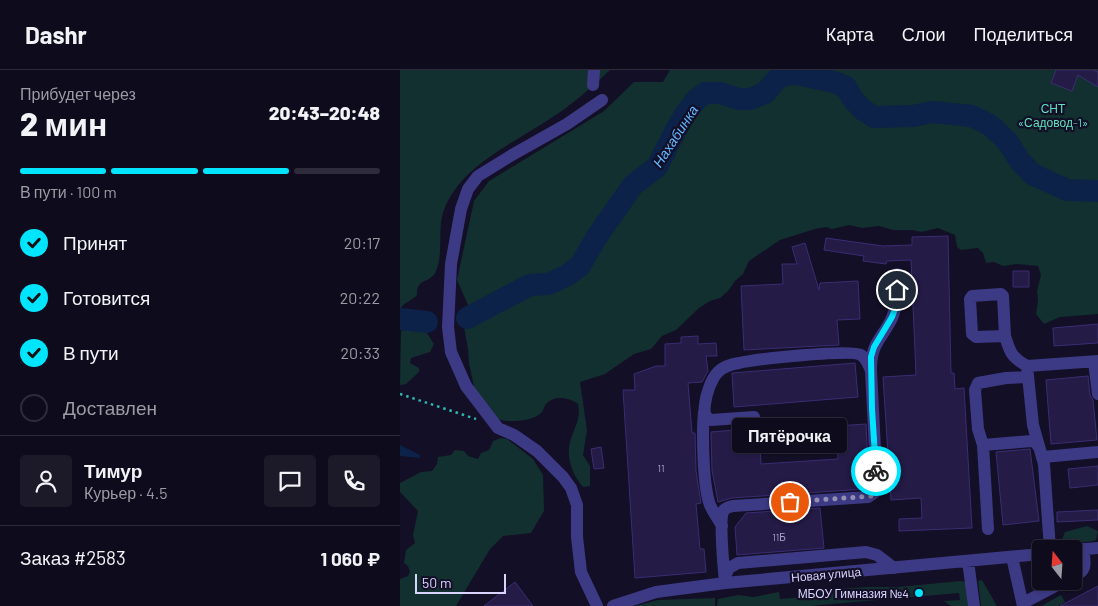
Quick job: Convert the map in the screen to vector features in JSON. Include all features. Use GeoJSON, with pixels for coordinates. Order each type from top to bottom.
{"type":"FeatureCollection","features":[{"type":"Feature","properties":{"kind":"street"},"geometry":{"type":"LineString","coordinates":[[593,85],[594,70]]}},
{"type":"Feature","properties":{"kind":"street"},"geometry":{"type":"LineString","coordinates":[[596,606],[581,572],[577,537],[577,505],[571,488],[563,477],[537,451],[498,428],[466,386],[451,352],[448,327],[451,264],[461,209],[468,189],[478,176],[567,124],[602,100]]}},
{"type":"Feature","properties":{"kind":"street"},"geometry":{"type":"LineString","coordinates":[[725,580],[722,526],[723,512],[728,507],[868,497],[877,488],[871,357],[874,347],[892,317],[896,306],[898,274]]}},
{"type":"Feature","properties":{"kind":"street"},"geometry":{"type":"LineString","coordinates":[[1005,336],[1011,355],[1028,372],[1033,425],[1041,453],[1049,540]]}},
{"type":"Feature","properties":{"kind":"street"},"geometry":{"type":"LineString","coordinates":[[722,526],[710,505],[706,490],[703,425],[706,399],[714,378],[724,368],[740,362],[843,352],[861,355],[871,371]]}},
{"type":"Feature","properties":{"kind":"street"},"geometry":{"type":"LineString","coordinates":[[988,529],[983,445],[978,429],[975,390],[978,383],[1028,372],[1096,362],[1098,394]]}},
{"type":"Feature","properties":{"kind":"street"},"geometry":{"type":"LineString","coordinates":[[704,412],[708,419],[711,420],[754,417]]}},
{"type":"Feature","properties":{"kind":"street"},"geometry":{"type":"LineString","coordinates":[[983,445],[1032,441],[1036,443],[1041,453]]}},
{"type":"Feature","properties":{"kind":"street"},"geometry":{"type":"LineString","coordinates":[[1041,453],[1098,452]]}},
{"type":"Feature","properties":{"kind":"street"},"geometry":{"type":"LineString","coordinates":[[1082,550],[1098,548]]}},
{"type":"Feature","properties":{"kind":"street"},"geometry":{"type":"LineString","coordinates":[[725,580],[729,568],[738,562],[866,552],[877,555],[894,568]]}},
{"type":"Feature","properties":{"kind":"street","name":"Новая улица"},"geometry":{"type":"LineString","coordinates":[[613,606],[656,592],[725,580],[894,568],[1032,555]]}},
{"type":"Feature","properties":{"kind":"street"},"geometry":{"type":"LineString","coordinates":[[1012,557],[1023,605],[1049,590]]}},
{"type":"Feature","properties":{"kind":"street"},"geometry":{"type":"LineString","coordinates":[[1082,560],[1085,568],[1082,572]]}},
{"type":"Feature","properties":{"kind":"street"},"geometry":{"type":"LineString","coordinates":[[968,561],[974,606]]}},
{"type":"Feature","properties":{"kind":"path"},"geometry":{"type":"LineString","coordinates":[[400,394],[498,428]]}},
{"type":"Feature","properties":{"kind":"green space"},"geometry":{"type":"Polygon","coordinates":[[[400,70],[610,70],[567,107],[490,157],[463,180],[452,194],[442,216],[440,256],[436,271],[431,278],[419,285],[417,295],[400,309],[400,70]]]}},
{"type":"Feature","properties":{"kind":"green space","name":"СНТ «Садовод-1»"},"geometry":{"type":"Polygon","coordinates":[[[670,70],[1098,70],[1098,314],[1060,317],[1044,324],[1036,314],[1037,291],[1041,275],[1038,266],[1017,264],[1003,266],[994,262],[986,263],[983,253],[978,248],[961,250],[957,247],[955,235],[938,228],[921,232],[893,230],[879,226],[862,228],[849,225],[832,229],[826,227],[815,229],[780,240],[749,261],[743,274],[720,298],[710,301],[699,308],[676,330],[662,336],[651,349],[634,354],[605,374],[580,382],[587,430],[583,455],[590,466],[590,486],[583,487],[573,471],[569,458],[569,445],[578,418],[578,404],[571,400],[558,398],[546,404],[541,413],[535,417],[509,421],[496,419],[491,416],[474,400],[474,386],[464,327],[472,314],[457,280],[474,201],[489,181],[604,111],[634,82],[663,82],[670,70]]]}},
{"type":"Feature","properties":{"kind":"green space"},"geometry":{"type":"Polygon","coordinates":[[[413,323],[417,324],[428,334],[434,344],[430,352],[411,358],[410,363],[419,368],[419,372],[406,384],[400,385],[401,332],[405,327],[413,323]]]}},
{"type":"Feature","properties":{"kind":"green space"},"geometry":{"type":"Polygon","coordinates":[[[501,438],[507,439],[533,459],[543,475],[544,511],[531,533],[503,536],[490,549],[456,606],[400,606],[400,579],[408,576],[410,572],[408,566],[404,563],[406,550],[415,543],[413,535],[418,511],[400,492],[400,483],[421,472],[432,471],[437,464],[438,457],[451,455],[455,450],[464,451],[468,456],[478,459],[481,453],[489,450],[493,441],[501,438]]]}},
{"type":"Feature","properties":{"kind":"green space"},"geometry":{"type":"Polygon","coordinates":[[[1087,526],[1098,531],[1096,540],[1082,542],[1082,540],[1063,540],[1065,532],[1087,526]]]}},
{"type":"Feature","properties":{"kind":"green space"},"geometry":{"type":"Polygon","coordinates":[[[982,580],[997,606],[981,606],[978,581],[982,580]]]}},
{"type":"Feature","properties":{"kind":"green space","name":"МБОУ Гимназия №4"},"geometry":{"type":"Polygon","coordinates":[[[966,582],[968,606],[951,606],[944,601],[960,600],[959,593],[809,606],[717,606],[718,599],[738,595],[753,597],[779,592],[780,599],[805,597],[804,592],[806,589],[898,587],[966,582]]]}},
{"type":"Feature","properties":{"kind":"green space"},"geometry":{"type":"Polygon","coordinates":[[[1061,595],[1065,602],[1058,606],[1041,606],[1061,595]]]}},
{"type":"Feature","properties":{"kind":"green space"},"geometry":{"type":"Polygon","coordinates":[[[715,598],[715,606],[635,606],[658,600],[715,598]]]}},
{"type":"Feature","properties":{"kind":"water"},"geometry":{"type":"Polygon","coordinates":[[[400,445],[420,455],[420,458],[400,456],[400,445]]]}},
{"type":"Feature","properties":{"kind":"building"},"geometry":{"type":"Polygon","coordinates":[[[1056,70],[1093,70],[1098,72],[1098,87],[1078,75],[1072,91],[1051,83],[1056,70]]]}},
{"type":"Feature","properties":{"kind":"building"},"geometry":{"type":"Polygon","coordinates":[[[948,236],[951,373],[954,373],[955,389],[964,388],[972,528],[899,531],[899,519],[922,518],[921,498],[891,500],[883,377],[916,375],[911,260],[887,261],[886,264],[863,261],[864,256],[824,250],[826,238],[883,246],[912,245],[912,237],[948,236]]]}},
{"type":"Feature","properties":{"kind":"building"},"geometry":{"type":"Polygon","coordinates":[[[805,243],[819,290],[820,283],[858,281],[860,319],[837,320],[839,345],[744,350],[741,286],[783,284],[782,264],[797,264],[792,247],[805,243]]]}},
{"type":"Feature","properties":{"kind":"building"},"geometry":{"type":"Polygon","coordinates":[[[1013,271],[1029,271],[1029,287],[1013,287],[1013,271]]]}},
{"type":"Feature","properties":{"kind":"building"},"geometry":{"type":"Polygon","coordinates":[[[1098,324],[1098,343],[1054,346],[1053,328],[1098,324]]]}},
{"type":"Feature","properties":{"kind":"building"},"geometry":{"type":"Polygon","coordinates":[[[698,336],[698,344],[716,343],[717,356],[706,356],[708,371],[702,382],[688,383],[692,433],[695,433],[696,471],[701,503],[696,504],[700,549],[704,549],[706,572],[635,578],[623,390],[635,390],[634,374],[656,366],[665,366],[665,344],[681,343],[681,337],[698,336]]]}},
{"type":"Feature","properties":{"kind":"building"},"geometry":{"type":"Polygon","coordinates":[[[855,363],[858,397],[734,407],[732,373],[855,363]]]}},
{"type":"Feature","properties":{"kind":"building"},"geometry":{"type":"Polygon","coordinates":[[[1088,376],[1090,395],[1093,400],[1097,440],[1051,444],[1046,380],[1088,376]]]}},
{"type":"Feature","properties":{"kind":"building"},"geometry":{"type":"Polygon","coordinates":[[[866,424],[869,486],[865,489],[732,498],[718,502],[712,470],[711,432],[759,428],[761,464],[838,459],[836,426],[866,424]]]}},
{"type":"Feature","properties":{"kind":"building"},"geometry":{"type":"Polygon","coordinates":[[[601,447],[604,468],[594,469],[591,449],[601,447]]]}},
{"type":"Feature","properties":{"kind":"building"},"geometry":{"type":"Polygon","coordinates":[[[1030,449],[1039,521],[1003,525],[996,452],[1030,449]]]}},
{"type":"Feature","properties":{"kind":"building"},"geometry":{"type":"Polygon","coordinates":[[[1098,466],[1098,485],[1070,488],[1068,469],[1098,466]]]}},
{"type":"Feature","properties":{"kind":"building"},"geometry":{"type":"Polygon","coordinates":[[[820,508],[824,548],[737,555],[735,527],[746,513],[820,508]]]}},
{"type":"Feature","properties":{"kind":"building"},"geometry":{"type":"Polygon","coordinates":[[[1098,510],[1098,520],[1057,522],[1057,512],[1098,510]]]}},
{"type":"Feature","properties":{"kind":"building"},"geometry":{"type":"Polygon","coordinates":[[[515,582],[533,606],[484,606],[515,582]]]}},
{"type":"Feature","properties":{"kind":"building"},"geometry":{"type":"Polygon","coordinates":[[[1098,586],[1098,606],[1060,606],[1098,586]]]}},
{"type":"Feature","properties":{"kind":"waterway","name":"Нахабинка"},"geometry":{"type":"LineString","coordinates":[[467,318],[530,285],[548,284],[566,276],[580,266],[596,238],[633,185],[657,167],[686,113],[696,100],[705,93],[720,93],[739,99],[750,99],[765,93],[777,79],[785,75],[796,74],[834,82],[846,87],[852,98],[863,110],[874,117],[913,116],[932,112],[972,116],[990,125],[1007,141],[1020,161],[1032,174],[1067,190],[1098,191]]}},
{"type":"Feature","properties":{"kind":"waterway","name":"Нахабинка"},"geometry":{"type":"LineString","coordinates":[[400,319],[427,322]]}},
{"type":"Feature","properties":{"kind":"way so far"},"geometry":{"type":"LineString","coordinates":[[790,502],[872,496],[877,488],[876,471]]}},
{"type":"Feature","properties":{"kind":"place","name":"Пятёрочка"},"geometry":{"type":"Point","coordinates":[790,502]}},
{"type":"Feature","properties":{"kind":"place","name":"МБОУ Гимназия №4"},"geometry":{"type":"Point","coordinates":[919,593]}},
{"type":"Feature","properties":{"kind":"route"},"geometry":{"type":"LineString","coordinates":[[876,471],[871,357],[874,347],[892,317],[896,306],[897,290]]}}]}
